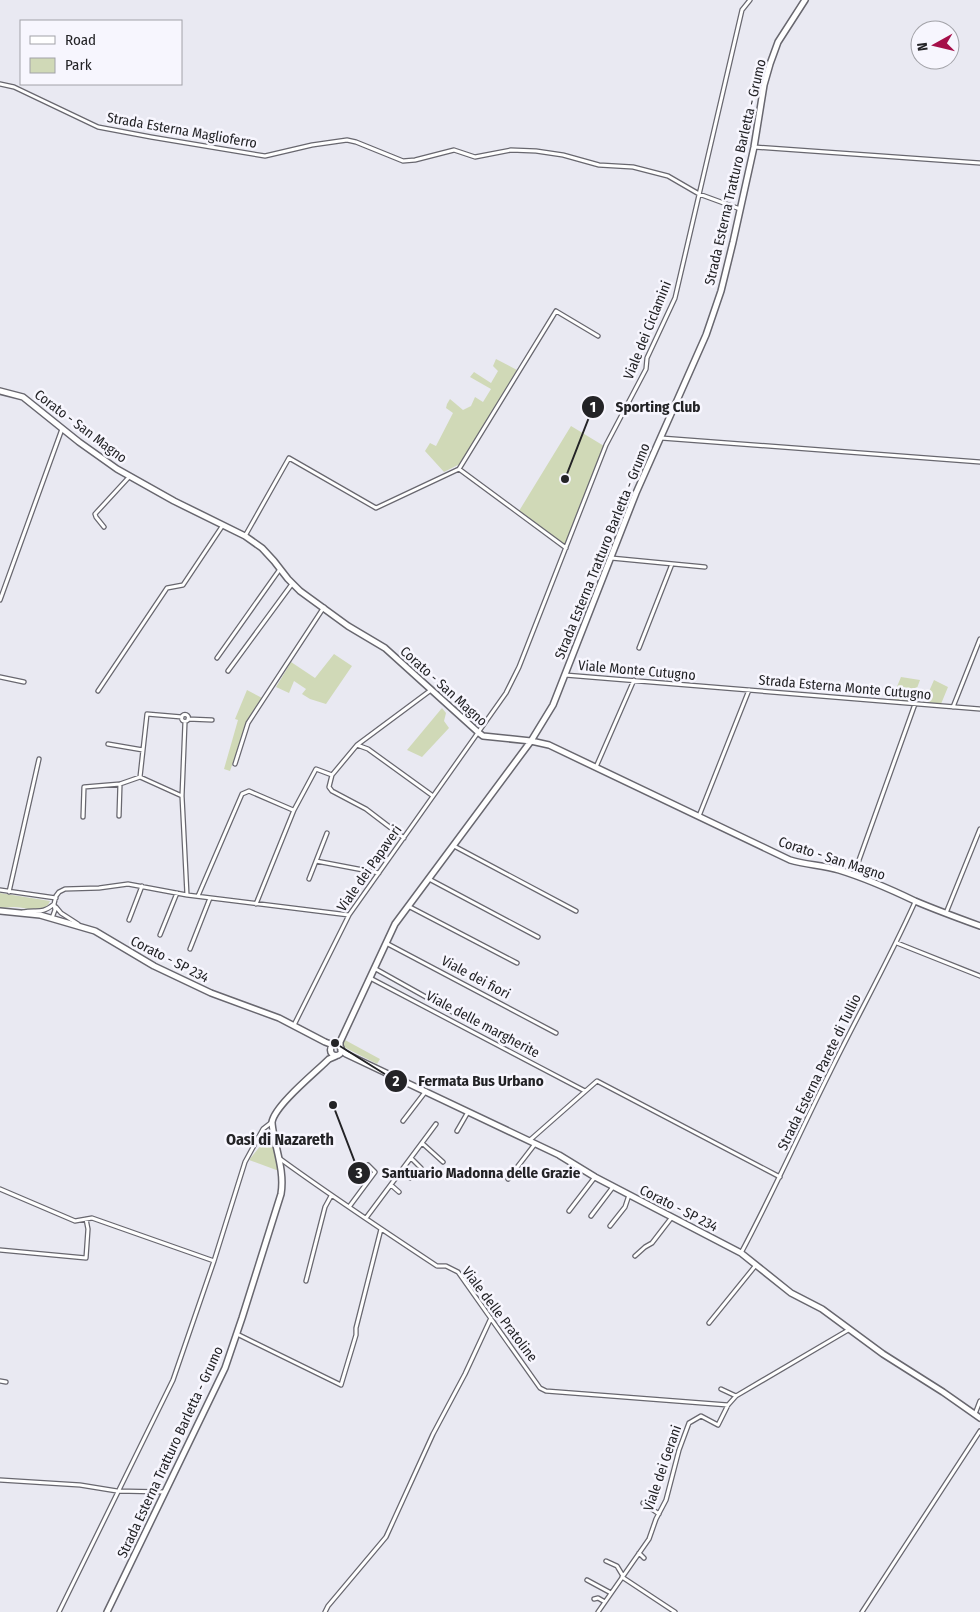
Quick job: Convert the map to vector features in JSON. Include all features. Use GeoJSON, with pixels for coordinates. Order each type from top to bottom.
{"type":"FeatureCollection","features":[{"type":"Feature","properties":{"kind":"main road","name":"Strada Esterna Tratturo Barletta - Grumo"},"geometry":{"type":"LineString","coordinates":[[337,1050],[395,924],[531,741],[553,705],[610,558],[660,438],[706,335],[721,291],[754,147],[764,85],[770,64],[778,42],[805,0]]}},
{"type":"Feature","properties":{"kind":"main road","name":"Corato - San Magno"},"geometry":{"type":"LineString","coordinates":[[0,391],[23,397],[116,469],[174,501],[245,536],[262,548],[292,584],[348,626],[385,648],[483,736],[531,741],[549,745],[790,860],[837,869],[980,926]]}},
{"type":"Feature","properties":{"kind":"main road","name":"Corato - SP 234"},"geometry":{"type":"LineString","coordinates":[[0,912],[52,918],[95,931],[154,966],[211,993],[279,1018],[337,1050],[559,1155],[595,1177],[741,1253],[791,1293],[822,1309],[883,1354],[935,1386],[980,1418]]}},
{"type":"Feature","properties":{"kind":"main road"},"geometry":{"type":"LineString","coordinates":[[272,1122],[277,1109],[337,1050]]}},
{"type":"Feature","properties":{"kind":"main road","name":"Strada Esterna Tratturo Barletta - Grumo"},"geometry":{"type":"LineString","coordinates":[[107,1612],[225,1368],[283,1185],[272,1122]]}},
{"type":"Feature","properties":{"kind":"street","name":"Viale dei Ciclamini"},"geometry":{"type":"LineString","coordinates":[[479,733],[506,693],[519,668],[606,446],[646,369],[647,358],[674,298],[742,10],[750,0]]}},
{"type":"Feature","properties":{"kind":"street","name":"Strada Esterna Maglioferro"},"geometry":{"type":"LineString","coordinates":[[0,84],[14,87],[98,127],[150,137],[265,156],[312,145],[347,140],[403,161],[415,160],[454,150],[475,157],[511,150],[536,151],[563,155],[599,165],[633,168],[668,176],[699,194],[740,209]]}},
{"type":"Feature","properties":{"kind":"street"},"geometry":{"type":"LineString","coordinates":[[754,147],[980,163]]}},
{"type":"Feature","properties":{"kind":"street"},"geometry":{"type":"LineString","coordinates":[[245,536],[289,458],[376,508],[459,469],[556,311],[598,336]]}},
{"type":"Feature","properties":{"kind":"street"},"geometry":{"type":"LineString","coordinates":[[0,600],[63,428]]}},
{"type":"Feature","properties":{"kind":"street"},"geometry":{"type":"LineString","coordinates":[[660,438],[980,462]]}},
{"type":"Feature","properties":{"kind":"street"},"geometry":{"type":"LineString","coordinates":[[459,469],[566,548]]}},
{"type":"Feature","properties":{"kind":"street"},"geometry":{"type":"LineString","coordinates":[[104,527],[95,514],[130,476]]}},
{"type":"Feature","properties":{"kind":"street"},"geometry":{"type":"LineString","coordinates":[[98,691],[167,588],[183,585],[223,525]]}},
{"type":"Feature","properties":{"kind":"street"},"geometry":{"type":"LineString","coordinates":[[610,558],[705,567]]}},
{"type":"Feature","properties":{"kind":"street"},"geometry":{"type":"LineString","coordinates":[[639,648],[672,564]]}},
{"type":"Feature","properties":{"kind":"street"},"geometry":{"type":"LineString","coordinates":[[217,658],[280,569]]}},
{"type":"Feature","properties":{"kind":"street"},"geometry":{"type":"LineString","coordinates":[[228,671],[292,584]]}},
{"type":"Feature","properties":{"kind":"street"},"geometry":{"type":"LineString","coordinates":[[235,764],[248,723],[324,607]]}},
{"type":"Feature","properties":{"kind":"street"},"geometry":{"type":"LineString","coordinates":[[953,707],[980,639]]}},
{"type":"Feature","properties":{"kind":"street","name":"Viale Monte Cutugno"},"geometry":{"type":"LineString","coordinates":[[564,675],[708,687]]}},
{"type":"Feature","properties":{"kind":"street"},"geometry":{"type":"LineString","coordinates":[[0,677],[24,682]]}},
{"type":"Feature","properties":{"kind":"street"},"geometry":{"type":"LineString","coordinates":[[596,768],[634,680]]}},
{"type":"Feature","properties":{"kind":"street","name":"Strada Esterna Monte Cutugno"},"geometry":{"type":"LineString","coordinates":[[708,687],[980,709]]}},
{"type":"Feature","properties":{"kind":"street"},"geometry":{"type":"LineString","coordinates":[[404,838],[366,808],[332,791],[329,787],[332,775],[357,745],[431,690]]}},
{"type":"Feature","properties":{"kind":"street"},"geometry":{"type":"LineString","coordinates":[[699,816],[749,690]]}},
{"type":"Feature","properties":{"kind":"street"},"geometry":{"type":"LineString","coordinates":[[854,875],[916,704]]}},
{"type":"Feature","properties":{"kind":"street"},"geometry":{"type":"LineString","coordinates":[[140,777],[147,714],[182,717],[186,715],[182,796],[187,895]]}},
{"type":"Feature","properties":{"kind":"street"},"geometry":{"type":"LineString","coordinates":[[187,720],[212,720]]}},
{"type":"Feature","properties":{"kind":"street","name":"Viale dei Papaveri"},"geometry":{"type":"LineString","coordinates":[[294,1026],[348,915],[479,733]]}},
{"type":"Feature","properties":{"kind":"street"},"geometry":{"type":"LineString","coordinates":[[108,744],[143,750]]}},
{"type":"Feature","properties":{"kind":"street"},"geometry":{"type":"LineString","coordinates":[[357,745],[368,749],[433,796]]}},
{"type":"Feature","properties":{"kind":"street"},"geometry":{"type":"LineString","coordinates":[[9,892],[39,759]]}},
{"type":"Feature","properties":{"kind":"street"},"geometry":{"type":"LineString","coordinates":[[256,904],[294,810],[316,769],[332,775]]}},
{"type":"Feature","properties":{"kind":"street"},"geometry":{"type":"LineString","coordinates":[[83,817],[84,787],[120,784],[140,777],[182,796]]}},
{"type":"Feature","properties":{"kind":"street"},"geometry":{"type":"LineString","coordinates":[[119,816],[120,784]]}},
{"type":"Feature","properties":{"kind":"street"},"geometry":{"type":"LineString","coordinates":[[198,896],[242,794],[249,791],[294,810]]}},
{"type":"Feature","properties":{"kind":"street"},"geometry":{"type":"LineString","coordinates":[[946,913],[980,829]]}},
{"type":"Feature","properties":{"kind":"street"},"geometry":{"type":"LineString","coordinates":[[309,879],[327,833]]}},
{"type":"Feature","properties":{"kind":"street"},"geometry":{"type":"LineString","coordinates":[[453,846],[576,910]]}},
{"type":"Feature","properties":{"kind":"street"},"geometry":{"type":"LineString","coordinates":[[316,861],[379,873]]}},
{"type":"Feature","properties":{"kind":"street"},"geometry":{"type":"LineString","coordinates":[[429,879],[538,937]]}},
{"type":"Feature","properties":{"kind":"street"},"geometry":{"type":"LineString","coordinates":[[52,918],[56,898],[59,892],[65,889],[99,888],[128,884],[187,895],[348,915]]}},
{"type":"Feature","properties":{"kind":"street"},"geometry":{"type":"LineString","coordinates":[[129,920],[142,886]]}},
{"type":"Feature","properties":{"kind":"street"},"geometry":{"type":"LineString","coordinates":[[0,890],[56,898]]}},
{"type":"Feature","properties":{"kind":"street"},"geometry":{"type":"LineString","coordinates":[[160,935],[176,893]]}},
{"type":"Feature","properties":{"kind":"street"},"geometry":{"type":"LineString","coordinates":[[190,949],[210,898]]}},
{"type":"Feature","properties":{"kind":"street","name":"Strada Esterna Parete di Tullio"},"geometry":{"type":"LineString","coordinates":[[741,1253],[830,1072],[897,943],[916,901]]}},
{"type":"Feature","properties":{"kind":"street"},"geometry":{"type":"LineString","coordinates":[[20,913],[28,911],[40,912],[47,910],[54,904]]}},
{"type":"Feature","properties":{"kind":"street"},"geometry":{"type":"LineString","coordinates":[[54,904],[61,913],[80,926]]}},
{"type":"Feature","properties":{"kind":"street"},"geometry":{"type":"LineString","coordinates":[[408,906],[517,962]]}},
{"type":"Feature","properties":{"kind":"street","name":"Viale dei fiori"},"geometry":{"type":"LineString","coordinates":[[386,943],[556,1033]]}},
{"type":"Feature","properties":{"kind":"street"},"geometry":{"type":"LineString","coordinates":[[897,943],[980,976]]}},
{"type":"Feature","properties":{"kind":"street"},"geometry":{"type":"LineString","coordinates":[[374,968],[458,1015]]}},
{"type":"Feature","properties":{"kind":"street","name":"Viale delle margherite"},"geometry":{"type":"LineString","coordinates":[[370,978],[585,1091]]}},
{"type":"Feature","properties":{"kind":"street"},"geometry":{"type":"LineString","coordinates":[[508,1179],[532,1142],[597,1081],[780,1177]]}},
{"type":"Feature","properties":{"kind":"street"},"geometry":{"type":"LineString","coordinates":[[403,1121],[426,1091]]}},
{"type":"Feature","properties":{"kind":"street"},"geometry":{"type":"LineString","coordinates":[[457,1131],[469,1112]]}},
{"type":"Feature","properties":{"kind":"street"},"geometry":{"type":"LineString","coordinates":[[59,1612],[117,1490],[173,1380],[246,1162],[264,1129],[272,1122]]}},
{"type":"Feature","properties":{"kind":"street"},"geometry":{"type":"LineString","coordinates":[[366,1218],[436,1124]]}},
{"type":"Feature","properties":{"kind":"street"},"geometry":{"type":"LineString","coordinates":[[422,1143],[443,1162]]}},
{"type":"Feature","properties":{"kind":"street","name":"Viale delle Pratoline"},"geometry":{"type":"LineString","coordinates":[[279,1158],[331,1196],[438,1266],[446,1266],[458,1272],[540,1388],[546,1391],[728,1405]]}},
{"type":"Feature","properties":{"kind":"street"},"geometry":{"type":"LineString","coordinates":[[411,1158],[421,1168]]}},
{"type":"Feature","properties":{"kind":"street"},"geometry":{"type":"LineString","coordinates":[[349,1207],[375,1172],[368,1166]]}},
{"type":"Feature","properties":{"kind":"street"},"geometry":{"type":"LineString","coordinates":[[402,1171],[410,1178]]}},
{"type":"Feature","properties":{"kind":"street"},"geometry":{"type":"LineString","coordinates":[[569,1211],[595,1177]]}},
{"type":"Feature","properties":{"kind":"street"},"geometry":{"type":"LineString","coordinates":[[391,1185],[399,1192]]}},
{"type":"Feature","properties":{"kind":"street"},"geometry":{"type":"LineString","coordinates":[[591,1216],[613,1186]]}},
{"type":"Feature","properties":{"kind":"street"},"geometry":{"type":"LineString","coordinates":[[0,1189],[75,1221],[92,1218],[214,1262]]}},
{"type":"Feature","properties":{"kind":"street"},"geometry":{"type":"LineString","coordinates":[[610,1226],[625,1207],[630,1195]]}},
{"type":"Feature","properties":{"kind":"street"},"geometry":{"type":"LineString","coordinates":[[306,1281],[325,1207],[331,1196]]}},
{"type":"Feature","properties":{"kind":"street"},"geometry":{"type":"LineString","coordinates":[[635,1256],[644,1247],[652,1243],[673,1217]]}},
{"type":"Feature","properties":{"kind":"street"},"geometry":{"type":"LineString","coordinates":[[0,1250],[86,1258],[88,1229],[86,1219]]}},
{"type":"Feature","properties":{"kind":"street"},"geometry":{"type":"LineString","coordinates":[[236,1334],[342,1385],[381,1229]]}},
{"type":"Feature","properties":{"kind":"street"},"geometry":{"type":"LineString","coordinates":[[710,1323],[756,1265]]}},
{"type":"Feature","properties":{"kind":"street"},"geometry":{"type":"LineString","coordinates":[[325,1612],[386,1537],[433,1434],[466,1374],[491,1317]]}},
{"type":"Feature","properties":{"kind":"street","name":"Viale dei Gerani"},"geometry":{"type":"LineString","coordinates":[[598,1612],[649,1539],[666,1500],[679,1450],[690,1423],[701,1416],[718,1424],[728,1405],[736,1396],[850,1329]]}},
{"type":"Feature","properties":{"kind":"street"},"geometry":{"type":"LineString","coordinates":[[0,1381],[6,1382]]}},
{"type":"Feature","properties":{"kind":"street"},"geometry":{"type":"LineString","coordinates":[[721,1389],[736,1396]]}},
{"type":"Feature","properties":{"kind":"street"},"geometry":{"type":"LineString","coordinates":[[975,1414],[980,1401]]}},
{"type":"Feature","properties":{"kind":"street"},"geometry":{"type":"LineString","coordinates":[[862,1612],[980,1431]]}},
{"type":"Feature","properties":{"kind":"street"},"geometry":{"type":"LineString","coordinates":[[0,1480],[165,1492]]}},
{"type":"Feature","properties":{"kind":"street"},"geometry":{"type":"LineString","coordinates":[[643,1503],[659,1514]]}},
{"type":"Feature","properties":{"kind":"street"},"geometry":{"type":"LineString","coordinates":[[639,1553],[644,1558]]}},
{"type":"Feature","properties":{"kind":"street"},"geometry":{"type":"LineString","coordinates":[[606,1561],[617,1566],[622,1577],[675,1612]]}},
{"type":"Feature","properties":{"kind":"street"},"geometry":{"type":"LineString","coordinates":[[587,1580],[611,1593]]}},
{"type":"Feature","properties":{"kind":"street"},"geometry":{"type":"LineString","coordinates":[[594,1598],[605,1602]]}},
{"type":"Feature","properties":{"kind":"green space"},"geometry":{"type":"Polygon","coordinates":[[[496,359],[517,370],[460,464],[444,472],[425,451],[430,443],[436,446],[453,413],[446,408],[450,399],[463,410],[471,406],[475,397],[483,402],[491,389],[470,377],[474,372],[491,383],[498,371],[493,366],[496,359]]]}},
{"type":"Feature","properties":{"kind":"green space"},"geometry":{"type":"Polygon","coordinates":[[[571,426],[604,446],[565,546],[519,511],[571,426]]]}},
{"type":"Feature","properties":{"kind":"green space"},"geometry":{"type":"Polygon","coordinates":[[[334,654],[352,666],[326,704],[310,699],[302,694],[306,689],[294,681],[289,693],[276,687],[291,662],[315,678],[334,654]]]}},
{"type":"Feature","properties":{"kind":"green space"},"geometry":{"type":"Polygon","coordinates":[[[901,677],[920,680],[917,688],[917,703],[891,701],[901,677]]]}},
{"type":"Feature","properties":{"kind":"green space"},"geometry":{"type":"Polygon","coordinates":[[[934,680],[948,687],[941,704],[924,703],[934,680]]]}},
{"type":"Feature","properties":{"kind":"green space"},"geometry":{"type":"Polygon","coordinates":[[[247,690],[262,698],[247,723],[230,771],[224,769],[238,720],[235,719],[247,690]]]}},
{"type":"Feature","properties":{"kind":"green space"},"geometry":{"type":"Polygon","coordinates":[[[442,708],[446,713],[444,721],[449,728],[422,757],[407,750],[442,708]]]}},
{"type":"Feature","properties":{"kind":"green space"},"geometry":{"type":"Polygon","coordinates":[[[0,893],[50,901],[44,909],[39,910],[18,907],[0,908],[0,893]]]}},
{"type":"Feature","properties":{"kind":"green space"},"geometry":{"type":"Polygon","coordinates":[[[345,1040],[380,1059],[377,1064],[342,1046],[345,1040]]]}},
{"type":"Feature","properties":{"kind":"green space"},"geometry":{"type":"Polygon","coordinates":[[[270,1134],[279,1171],[249,1160],[270,1134]]]}},
{"type":"Feature","properties":{"kind":"place","name":"Sporting Club"},"geometry":{"type":"Point","coordinates":[565,479]}},
{"type":"Feature","properties":{"kind":"place","name":"Fermata Bus Urbano"},"geometry":{"type":"Point","coordinates":[335,1043]}},
{"type":"Feature","properties":{"kind":"place","name":"Santuario Madonna delle Grazie"},"geometry":{"type":"Point","coordinates":[333,1105]}},
{"type":"Feature","properties":{"kind":"district","name":"Oasi di Nazareth"},"geometry":{"type":"Point","coordinates":[280,1139]}}]}
